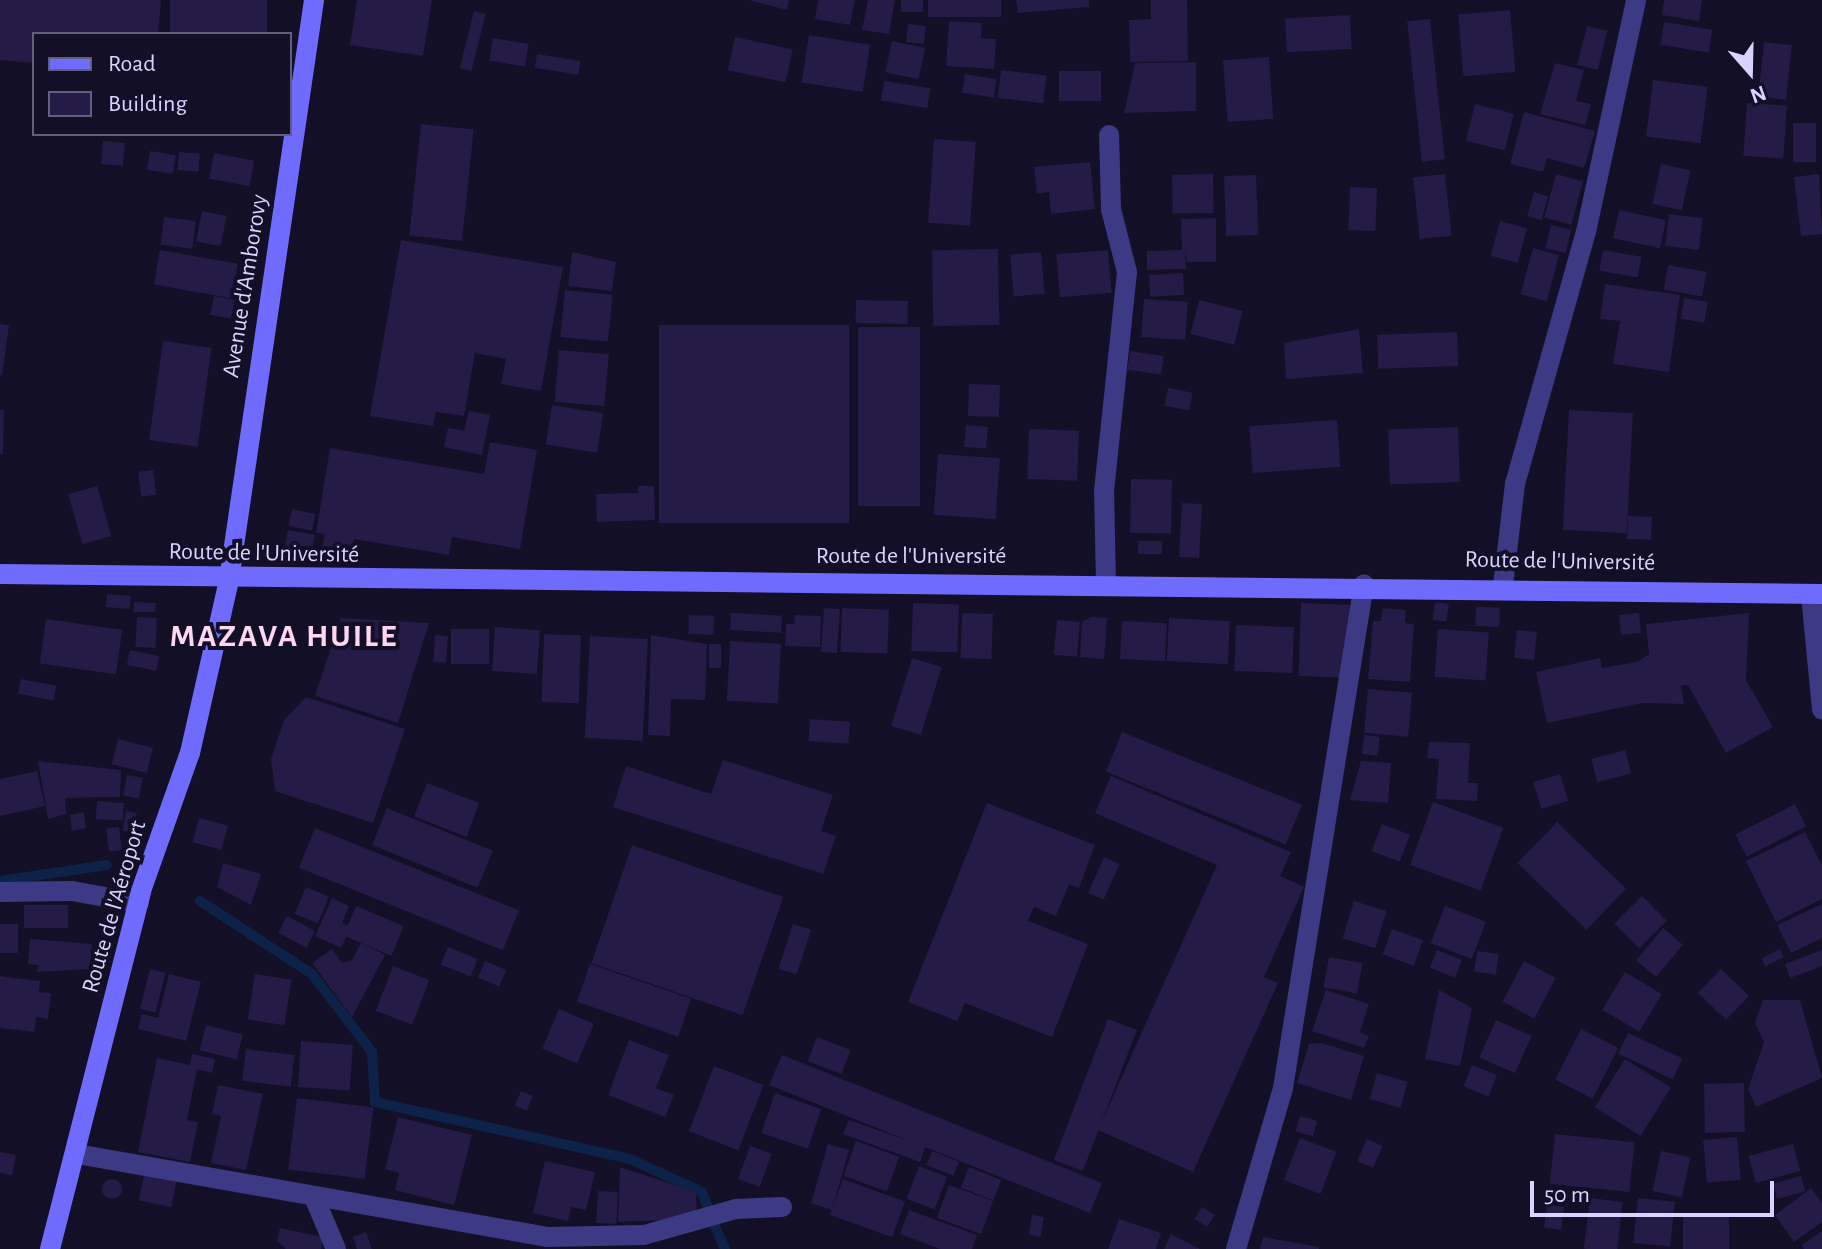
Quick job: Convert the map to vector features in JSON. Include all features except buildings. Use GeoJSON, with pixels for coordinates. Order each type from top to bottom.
{"type":"FeatureCollection","features":[{"type":"Feature","properties":{"kind":"street","name":"Avenue d'Amborovy"},"geometry":{"type":"LineString","coordinates":[[229,580],[314,0]]}},
{"type":"Feature","properties":{"kind":"street"},"geometry":{"type":"LineString","coordinates":[[1503,586],[1515,484],[1586,232],[1636,0]]}},
{"type":"Feature","properties":{"kind":"street"},"geometry":{"type":"LineString","coordinates":[[1106,584],[1104,491],[1127,272],[1111,209],[1109,135]]}},
{"type":"Feature","properties":{"kind":"street","name":"Route de l'Université"},"geometry":{"type":"LineString","coordinates":[[0,574],[229,580],[1364,584],[1816,594]]}},
{"type":"Feature","properties":{"kind":"street","name":"Route de l'Aéroport"},"geometry":{"type":"LineString","coordinates":[[50,1249],[77,1154],[139,903],[190,753],[229,580]]}},
{"type":"Feature","properties":{"kind":"street"},"geometry":{"type":"LineString","coordinates":[[1236,1249],[1283,1088],[1364,584]]}},
{"type":"Feature","properties":{"kind":"street"},"geometry":{"type":"LineString","coordinates":[[1816,594],[1822,709]]}},
{"type":"Feature","properties":{"kind":"street"},"geometry":{"type":"LineString","coordinates":[[0,892],[72,891],[139,903]]}},
{"type":"Feature","properties":{"kind":"street"},"geometry":{"type":"LineString","coordinates":[[77,1154],[547,1237],[644,1235],[736,1209],[782,1207]]}},
{"type":"Feature","properties":{"kind":"street"},"geometry":{"type":"LineString","coordinates":[[314,1197],[336,1249]]}},
{"type":"Feature","properties":{"kind":"waterway"},"geometry":{"type":"LineString","coordinates":[[0,881],[107,865]]}},
{"type":"Feature","properties":{"kind":"waterway"},"geometry":{"type":"LineString","coordinates":[[200,901],[312,974],[372,1052],[375,1102],[630,1159],[702,1192],[708,1208]]}},
{"type":"Feature","properties":{"kind":"waterway"},"geometry":{"type":"LineString","coordinates":[[713,1222],[725,1249]]}},
{"type":"Feature","properties":{"kind":"district","name":"MAZAVA HUILE"},"geometry":{"type":"Point","coordinates":[284,636]}}]}
